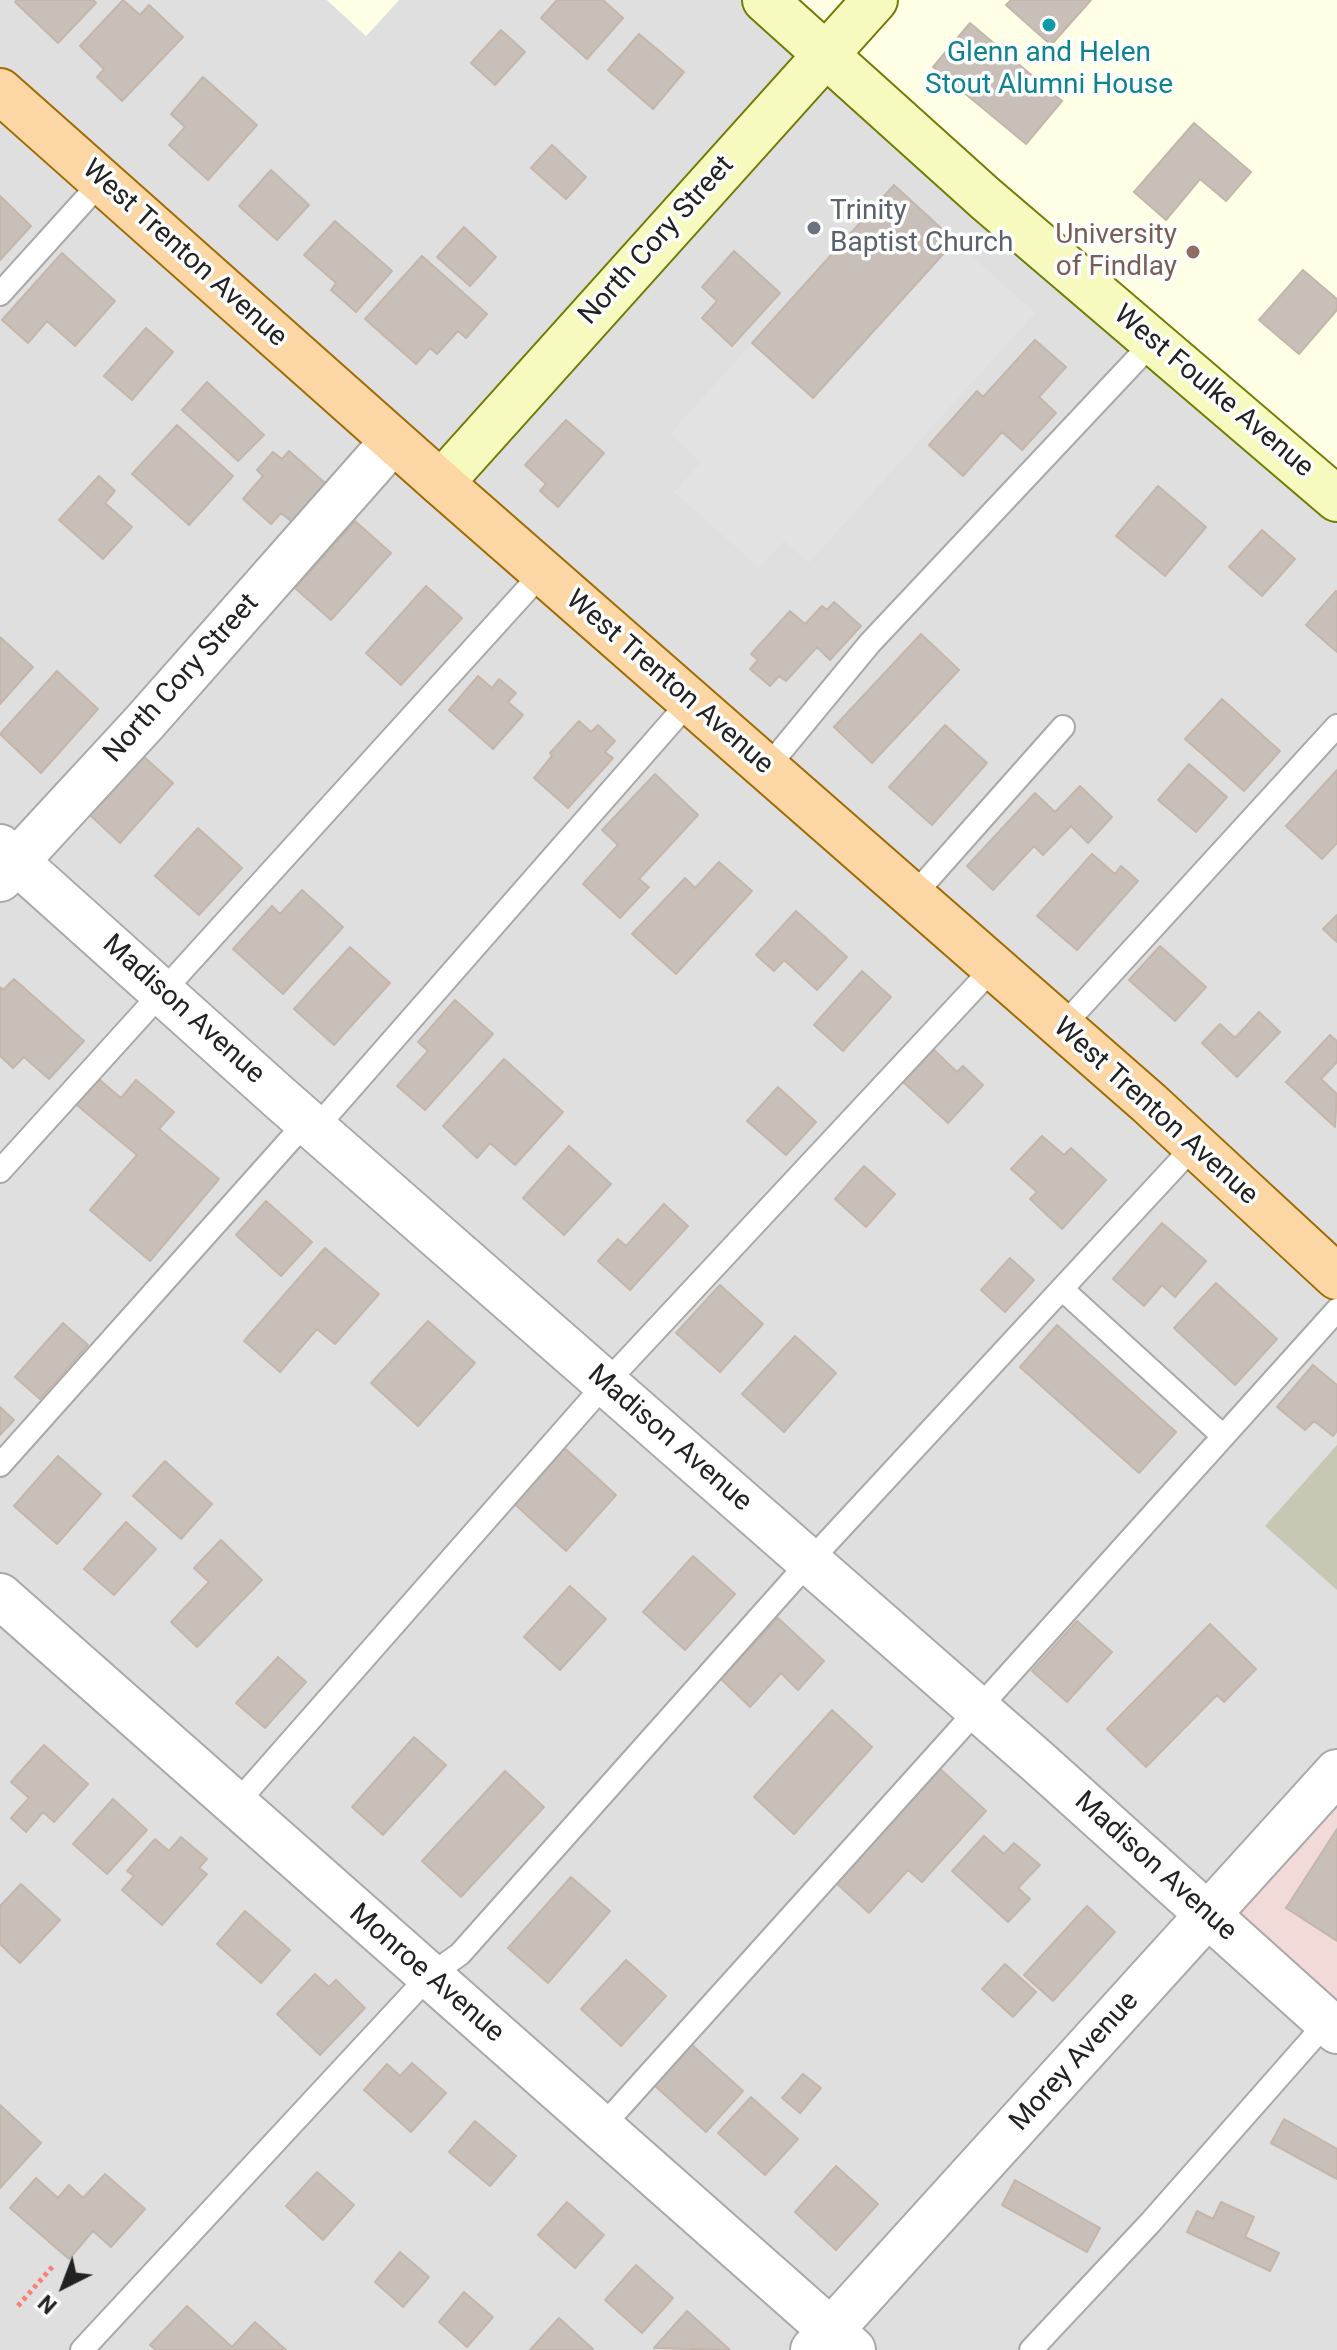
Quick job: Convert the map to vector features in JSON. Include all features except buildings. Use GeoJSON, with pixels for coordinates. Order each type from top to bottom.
{"type":"FeatureCollection","features":[{"type":"Feature","properties":{"kind":"main road","name":"West Trenton Avenue"},"geometry":{"type":"LineString","coordinates":[[0,91],[393,441],[1062,1027],[1337,1277]]}},
{"type":"Feature","properties":{"kind":"street","name":"West Foulke Avenue"},"geometry":{"type":"LineString","coordinates":[[765,0],[986,199],[1337,499]]}},
{"type":"Feature","properties":{"kind":"street","name":"North Cory Street"},"geometry":{"type":"LineString","coordinates":[[441,483],[875,0]]}},
{"type":"Feature","properties":{"kind":"street","name":"North Cory Street"},"geometry":{"type":"LineString","coordinates":[[5,862],[144,723],[393,441]]}},
{"type":"Feature","properties":{"kind":"street","name":"Madison Avenue"},"geometry":{"type":"LineString","coordinates":[[5,862],[163,992],[977,1709],[1332,2027]]}},
{"type":"Feature","properties":{"kind":"street","name":"Monroe Avenue"},"geometry":{"type":"LineString","coordinates":[[0,1596],[601,2128],[832,2343]]}},
{"type":"Feature","properties":{"kind":"street","name":"Morey Avenue"},"geometry":{"type":"LineString","coordinates":[[832,2343],[1337,1772]]}},
{"type":"Feature","properties":{"kind":"lane"},"geometry":{"type":"LineString","coordinates":[[0,294],[102,181]]}},
{"type":"Feature","properties":{"kind":"lane"},"geometry":{"type":"LineString","coordinates":[[767,768],[870,643],[1153,342]]}},
{"type":"Feature","properties":{"kind":"lane"},"geometry":{"type":"LineString","coordinates":[[0,1171],[543,572]]}},
{"type":"Feature","properties":{"kind":"lane"},"geometry":{"type":"LineString","coordinates":[[0,1465],[311,1125],[690,701]]}},
{"type":"Feature","properties":{"kind":"lane"},"geometry":{"type":"LineString","coordinates":[[1062,1027],[1337,726]]}},
{"type":"Feature","properties":{"kind":"lane"},"geometry":{"type":"LineString","coordinates":[[913,896],[1063,727]]}},
{"type":"Feature","properties":{"kind":"lane"},"geometry":{"type":"LineString","coordinates":[[235,1805],[606,1383],[994,967]]}},
{"type":"Feature","properties":{"kind":"lane"},"geometry":{"type":"LineString","coordinates":[[82,2350],[429,1976],[460,1954],[809,1562],[1194,1146]]}},
{"type":"Feature","properties":{"kind":"lane"},"geometry":{"type":"LineString","coordinates":[[1062,1289],[1223,1436]]}},
{"type":"Feature","properties":{"kind":"lane"},"geometry":{"type":"LineString","coordinates":[[601,2128],[1337,1310]]}},
{"type":"Feature","properties":{"kind":"lane"},"geometry":{"type":"LineString","coordinates":[[1031,2350],[1332,2027]]}},
{"type":"Feature","properties":{"kind":"path"},"geometry":{"type":"LineString","coordinates":[[18,2306],[53,2266]]}},
{"type":"Feature","properties":{"kind":"shaded area"},"geometry":{"type":"Polygon","coordinates":[[[0,0],[327,0],[366,36],[399,0],[765,0],[1337,499],[1337,2350],[0,2350],[0,0]]]}},
{"type":"Feature","properties":{"kind":"shaded area"},"geometry":{"type":"Polygon","coordinates":[[[327,0],[399,0],[366,36],[327,0]]]}},
{"type":"Feature","properties":{"kind":"shaded area","name":"University of Findlay"},"geometry":{"type":"Polygon","coordinates":[[[761,0],[1337,0],[1337,504],[761,0]]]}},
{"type":"Feature","properties":{"kind":"shaded area"},"geometry":{"type":"Polygon","coordinates":[[[955,241],[1035,313],[809,563],[784,541],[759,568],[674,492],[701,462],[670,434],[752,343],[813,398],[955,241]]]}},
{"type":"Feature","properties":{"kind":"shaded area"},"geometry":{"type":"Polygon","coordinates":[[[1337,1445],[1337,1590],[1265,1526],[1337,1445]]]}},
{"type":"Feature","properties":{"kind":"shaded area"},"geometry":{"type":"Polygon","coordinates":[[[1337,1771],[1337,2031],[1209,1916],[1337,1771]]]}},
{"type":"Feature","properties":{"kind":"place","name":"Glenn and Helen Stout Alumni House"},"geometry":{"type":"Point","coordinates":[1049,25]}},
{"type":"Feature","properties":{"kind":"place","name":"Trinity Baptist Church"},"geometry":{"type":"Point","coordinates":[814,228]}},
{"type":"Feature","properties":{"kind":"place","name":"University of Findlay"},"geometry":{"type":"Point","coordinates":[1193,252]}}]}
